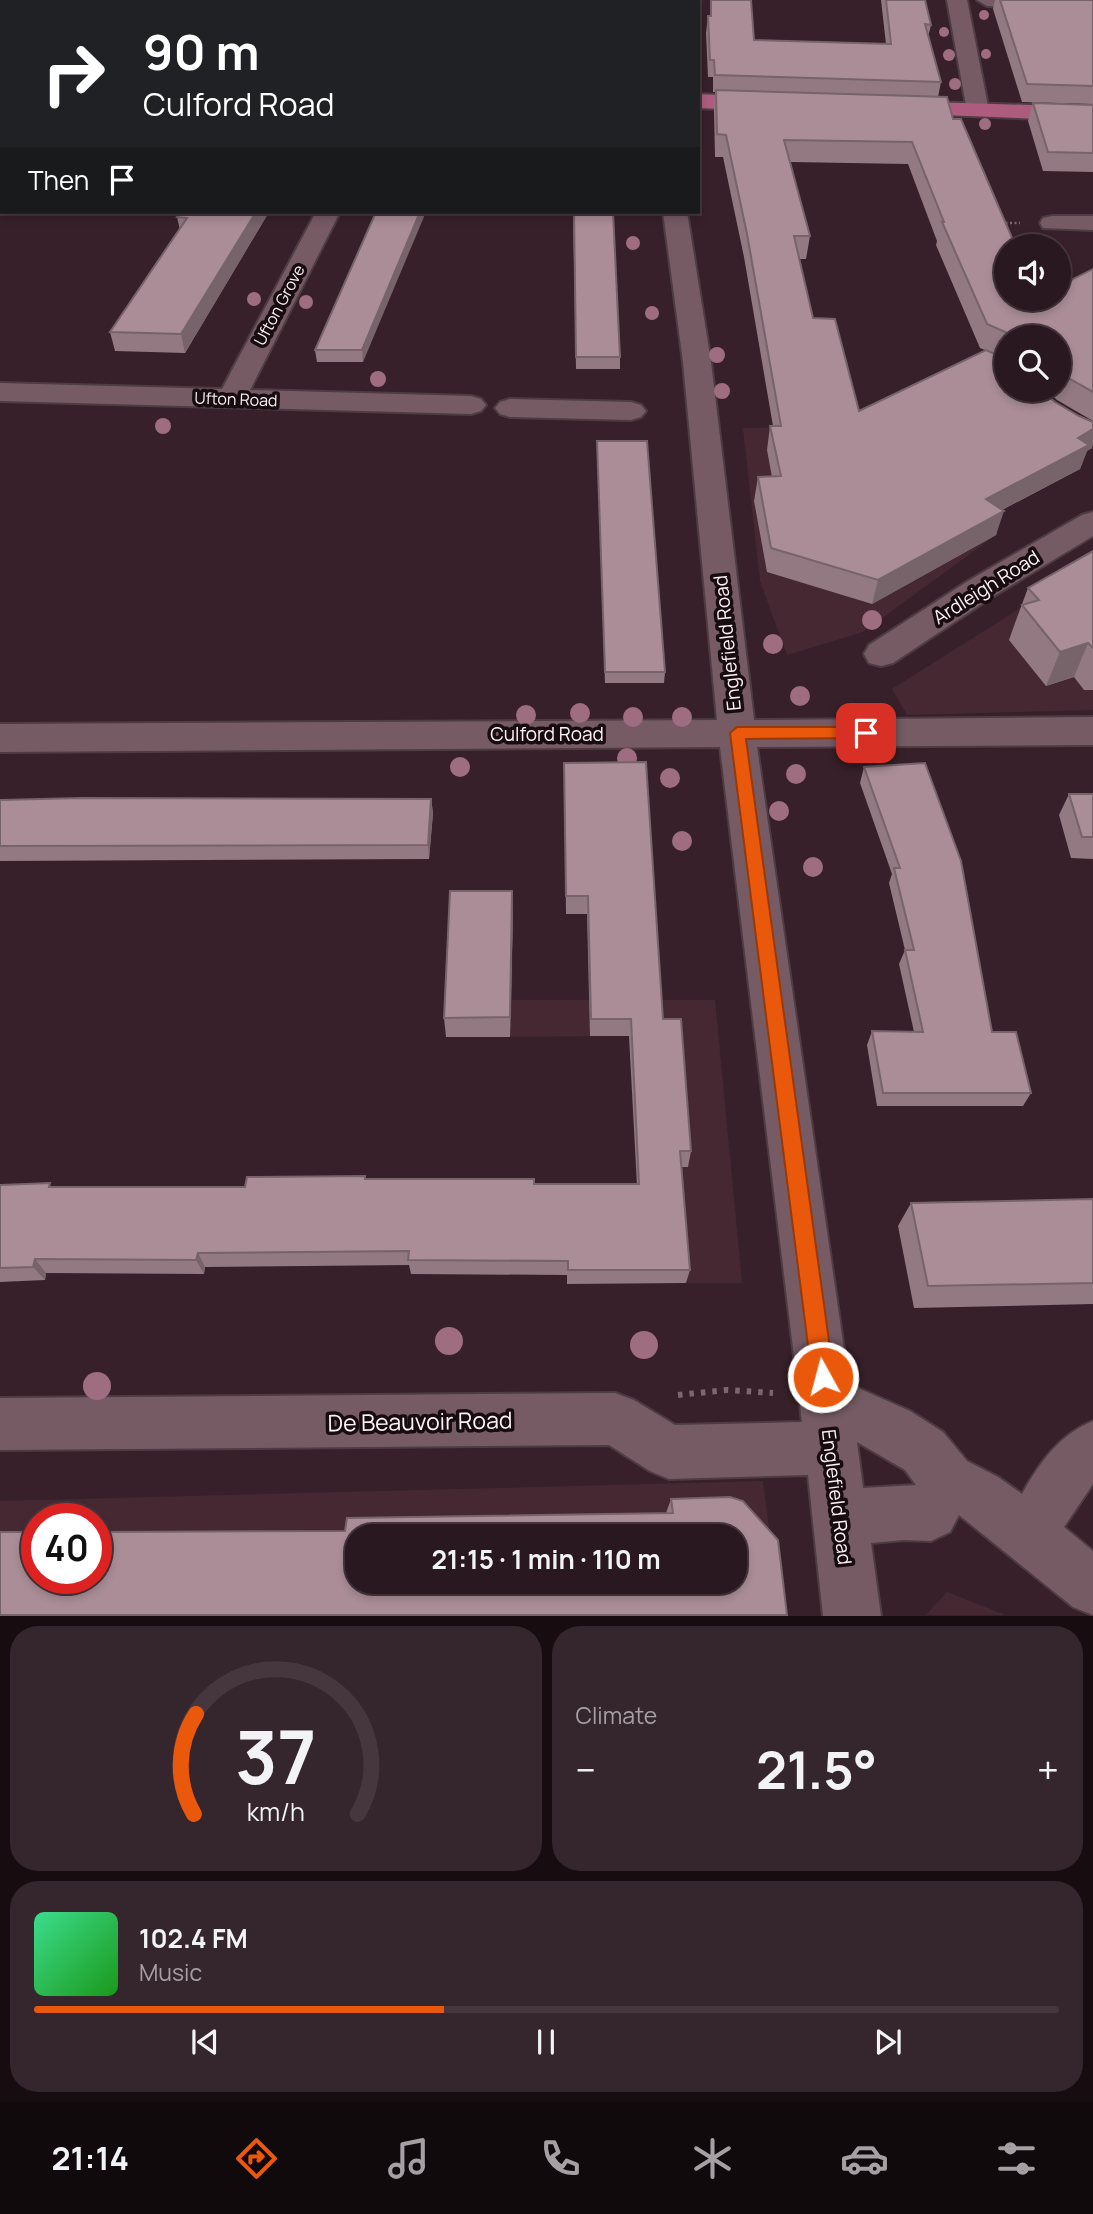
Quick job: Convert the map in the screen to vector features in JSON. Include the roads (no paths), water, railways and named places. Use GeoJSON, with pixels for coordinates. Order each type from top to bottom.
{"type":"FeatureCollection","features":[{"type":"Feature","properties":{"kind":"main road"},"geometry":{"type":"LineString","coordinates":[[700,101],[790,104]]}},
{"type":"Feature","properties":{"kind":"main road"},"geometry":{"type":"LineString","coordinates":[[884,107],[1093,114]]}},
{"type":"Feature","properties":{"kind":"street"},"geometry":{"type":"LineString","coordinates":[[957,0],[978,111]]}},
{"type":"Feature","properties":{"kind":"street"},"geometry":{"type":"LineString","coordinates":[[987,0],[1093,5]]}},
{"type":"Feature","properties":{"kind":"street","name":"Ufton Grove"},"geometry":{"type":"LineString","coordinates":[[230,399],[327,214]]}},
{"type":"Feature","properties":{"kind":"street","name":"Englefield Road"},"geometry":{"type":"LineString","coordinates":[[675,214],[697,362],[737,733],[852,1615]]}},
{"type":"Feature","properties":{"kind":"street"},"geometry":{"type":"LineString","coordinates":[[1052,223],[1093,223]]}},
{"type":"Feature","properties":{"kind":"street","name":"Ufton Road"},"geometry":{"type":"LineString","coordinates":[[0,392],[471,405]]}},
{"type":"Feature","properties":{"kind":"street"},"geometry":{"type":"LineString","coordinates":[[510,408],[631,411]]}},
{"type":"Feature","properties":{"kind":"street","name":"Ardleigh Road"},"geometry":{"type":"LineString","coordinates":[[881,654],[981,589],[1093,522]]}},
{"type":"Feature","properties":{"kind":"street","name":"Culford Road"},"geometry":{"type":"LineString","coordinates":[[0,738],[1093,731]]}},
{"type":"Feature","properties":{"kind":"street","name":"De Beauvoir Road"},"geometry":{"type":"LineString","coordinates":[[0,1424],[615,1419],[669,1452],[828,1424]]}},
{"type":"Feature","properties":{"kind":"street"},"geometry":{"type":"LineString","coordinates":[[828,1424],[891,1430],[924,1451],[948,1480],[979,1496],[1093,1587]]}},
{"type":"Feature","properties":{"kind":"street"},"geometry":{"type":"LineString","coordinates":[[1030,1535],[1056,1486],[1078,1459],[1093,1448]]}},
{"type":"Feature","properties":{"kind":"street"},"geometry":{"type":"LineString","coordinates":[[839,1515],[883,1516],[904,1511],[931,1513],[948,1480]]}}]}
